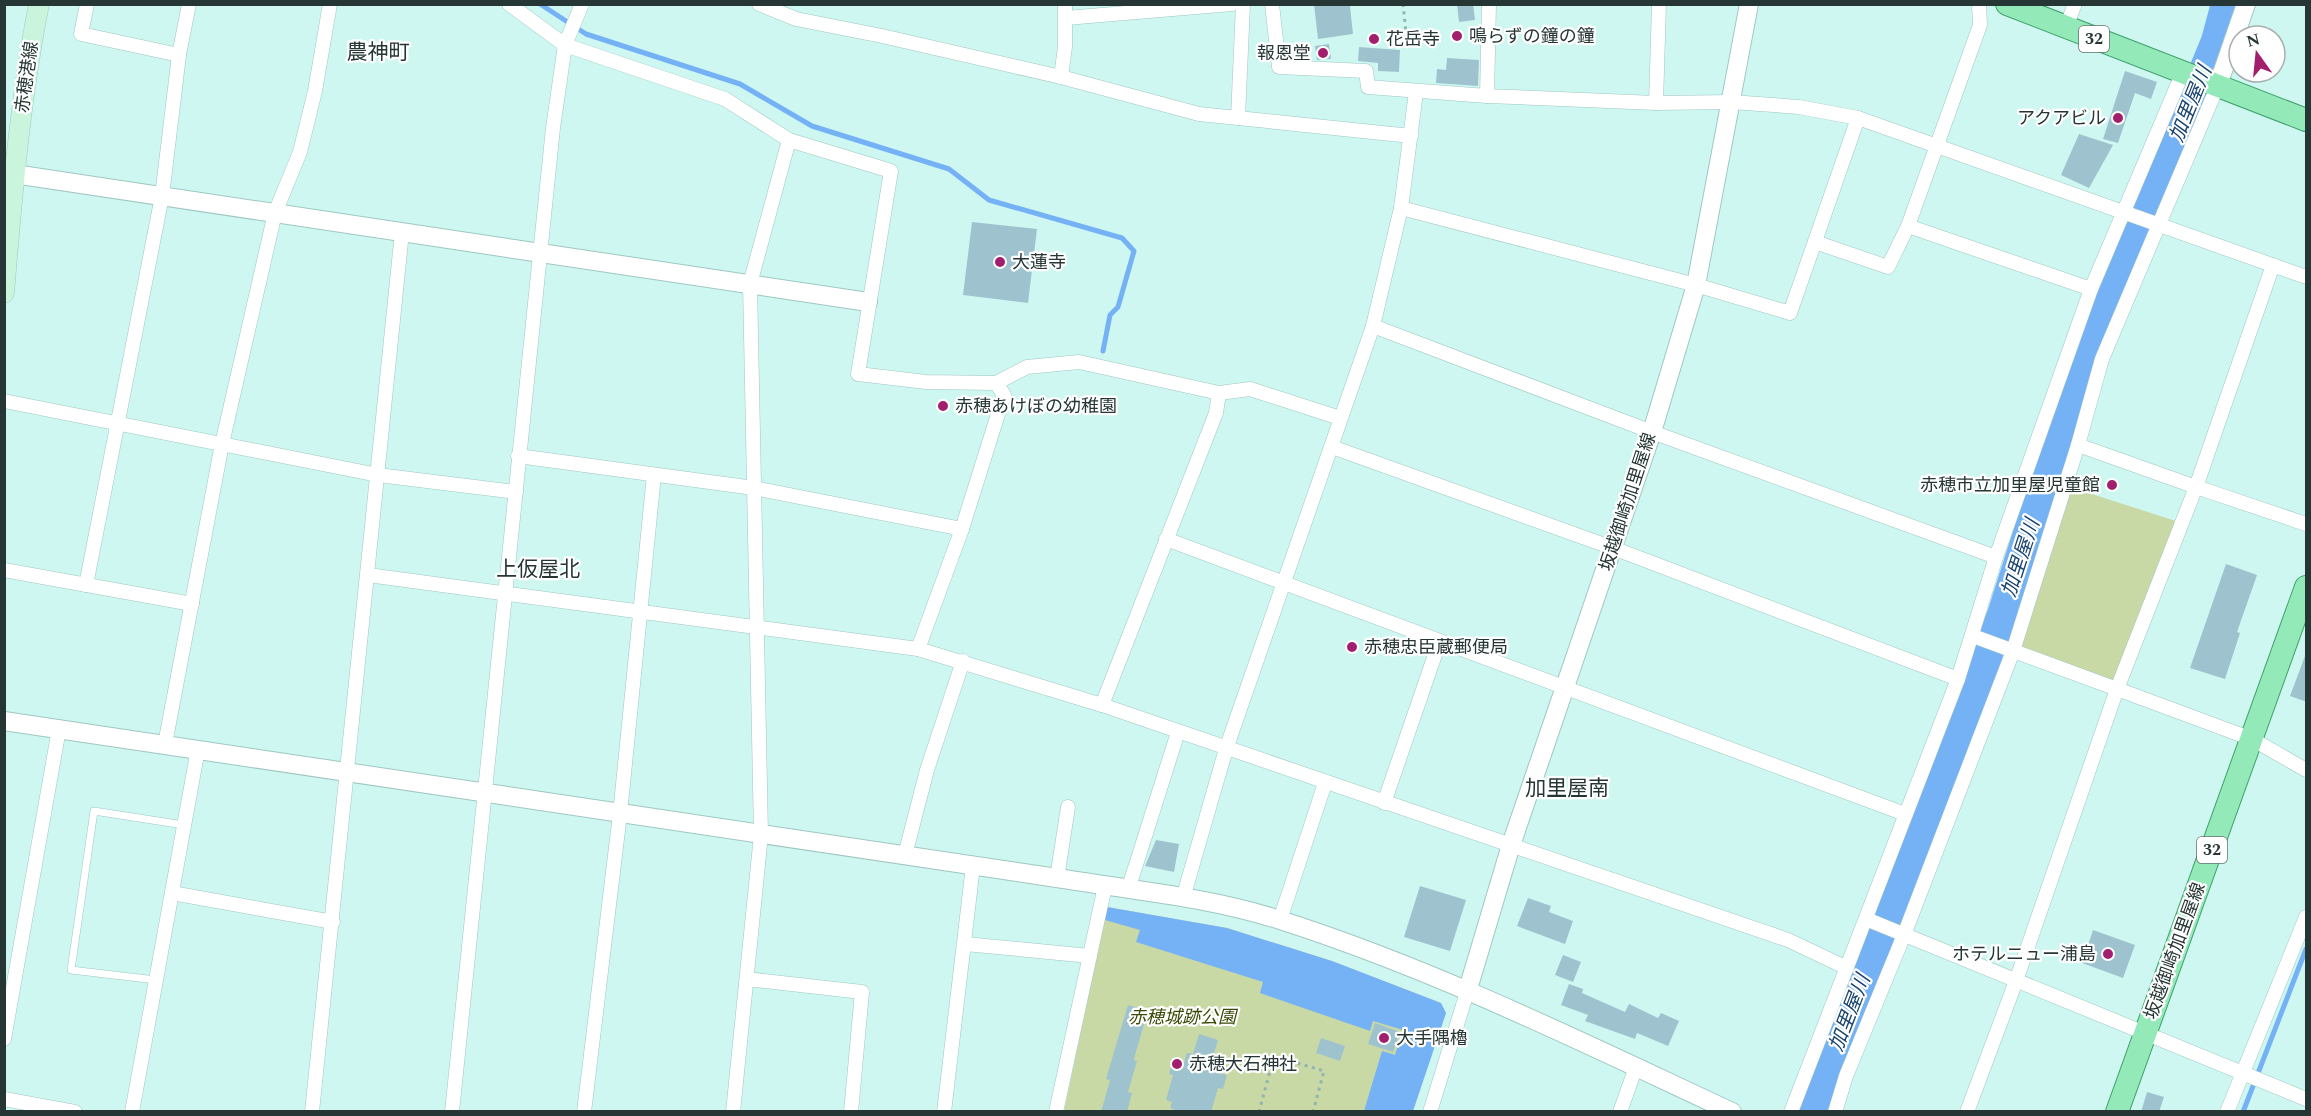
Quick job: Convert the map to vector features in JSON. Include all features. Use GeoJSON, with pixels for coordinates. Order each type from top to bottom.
{"type":"FeatureCollection","features":[{"type":"Feature","properties":{"kind":"main road","name":"赤穂港線"},"geometry":{"type":"LineString","coordinates":[[4,293],[9,173],[39,4]]}},
{"type":"Feature","properties":{"kind":"main road","name":"32"},"geometry":{"type":"LineString","coordinates":[[2007,4],[2066,29],[2307,120]]}},
{"type":"Feature","properties":{"kind":"main road","name":"坂越御崎加里屋線"},"geometry":{"type":"LineString","coordinates":[[2117,1112],[2307,587]]}},
{"type":"Feature","properties":{"kind":"street"},"geometry":{"type":"LineString","coordinates":[[87,4],[81,34],[179,55]]}},
{"type":"Feature","properties":{"kind":"street"},"geometry":{"type":"LineString","coordinates":[[86,585],[162,196],[179,55],[189,4]]}},
{"type":"Feature","properties":{"kind":"street"},"geometry":{"type":"LineString","coordinates":[[165,744],[222,444],[275,213],[300,152],[315,91],[330,4]]}},
{"type":"Feature","properties":{"kind":"street"},"geometry":{"type":"LineString","coordinates":[[509,4],[565,45],[725,99],[789,140],[891,171],[858,374],[926,382],[996,383],[1027,367],[1079,362],[1219,393],[1250,389],[1340,418]]}},
{"type":"Feature","properties":{"kind":"street"},"geometry":{"type":"LineString","coordinates":[[452,1112],[484,793],[507,594],[518,456],[542,253],[553,128],[565,45],[582,4]]}},
{"type":"Feature","properties":{"kind":"street"},"geometry":{"type":"LineString","coordinates":[[759,4],[796,19],[1061,77],[1199,114],[1411,136]]}},
{"type":"Feature","properties":{"kind":"street"},"geometry":{"type":"LineString","coordinates":[[1061,77],[1066,11],[1232,4]]}},
{"type":"Feature","properties":{"kind":"street"},"geometry":{"type":"LineString","coordinates":[[1239,118],[1243,4]]}},
{"type":"Feature","properties":{"kind":"street"},"geometry":{"type":"LineString","coordinates":[[1272,4],[1279,67],[1366,71],[1368,87],[1416,92],[1656,103],[1731,102],[1799,107],[1858,118],[2307,277]]}},
{"type":"Feature","properties":{"kind":"street"},"geometry":{"type":"LineString","coordinates":[[1487,96],[1489,4]]}},
{"type":"Feature","properties":{"kind":"street"},"geometry":{"type":"LineString","coordinates":[[1656,103],[1659,4]]}},
{"type":"Feature","properties":{"kind":"street","name":"坂越御崎加里屋線"},"geometry":{"type":"LineString","coordinates":[[1468,989],[1511,845],[1652,432],[1696,285],[1749,4]]}},
{"type":"Feature","properties":{"kind":"street"},"geometry":{"type":"LineString","coordinates":[[1815,242],[1888,267],[1908,226],[1980,25],[1979,4]]}},
{"type":"Feature","properties":{"kind":"street"},"geometry":{"type":"LineString","coordinates":[[2066,29],[2075,4]]}},
{"type":"Feature","properties":{"kind":"street"},"geometry":{"type":"LineString","coordinates":[[1835,1112],[1846,1076],[1904,935],[2013,651],[2078,445],[2102,359],[2218,85],[2246,4]]}},
{"type":"Feature","properties":{"kind":"street"},"geometry":{"type":"LineString","coordinates":[[1791,1112],[1958,679],[1996,557],[2091,289],[2183,72]]}},
{"type":"Feature","properties":{"kind":"street"},"geometry":{"type":"LineString","coordinates":[[1183,898],[1226,749],[1285,585],[1373,326],[1401,208],[1416,92]]}},
{"type":"Feature","properties":{"kind":"street"},"geometry":{"type":"LineString","coordinates":[[1401,208],[1696,285],[1790,314],[1858,118]]}},
{"type":"Feature","properties":{"kind":"street"},"geometry":{"type":"LineString","coordinates":[[733,1112],[761,835],[750,284],[789,140]]}},
{"type":"Feature","properties":{"kind":"street"},"geometry":{"type":"LineString","coordinates":[[9,173],[868,302]]}},
{"type":"Feature","properties":{"kind":"street"},"geometry":{"type":"LineString","coordinates":[[1908,226],[2091,289]]}},
{"type":"Feature","properties":{"kind":"street"},"geometry":{"type":"LineString","coordinates":[[312,1112],[349,772],[402,232]]}},
{"type":"Feature","properties":{"kind":"street"},"geometry":{"type":"LineString","coordinates":[[1967,1112],[2016,981],[2117,689],[2196,487],[2273,265]]}},
{"type":"Feature","properties":{"kind":"street"},"geometry":{"type":"LineString","coordinates":[[1373,326],[1652,432],[1996,557]]}},
{"type":"Feature","properties":{"kind":"street"},"geometry":{"type":"LineString","coordinates":[[918,649],[962,529],[1004,395],[996,383]]}},
{"type":"Feature","properties":{"kind":"street"},"geometry":{"type":"LineString","coordinates":[[1102,705],[1216,413],[1219,393]]}},
{"type":"Feature","properties":{"kind":"street"},"geometry":{"type":"LineString","coordinates":[[4,401],[378,475],[516,492]]}},
{"type":"Feature","properties":{"kind":"street"},"geometry":{"type":"LineString","coordinates":[[2078,445],[2307,524]]}},
{"type":"Feature","properties":{"kind":"street"},"geometry":{"type":"LineString","coordinates":[[1332,447],[1613,548],[1958,679]]}},
{"type":"Feature","properties":{"kind":"street"},"geometry":{"type":"LineString","coordinates":[[518,456],[754,488],[962,529]]}},
{"type":"Feature","properties":{"kind":"street"},"geometry":{"type":"LineString","coordinates":[[585,1112],[620,814],[638,612],[654,475]]}},
{"type":"Feature","properties":{"kind":"street"},"geometry":{"type":"LineString","coordinates":[[1166,539],[1438,643],[1905,814]]}},
{"type":"Feature","properties":{"kind":"street"},"geometry":{"type":"LineString","coordinates":[[4,570],[192,604]]}},
{"type":"Feature","properties":{"kind":"street"},"geometry":{"type":"LineString","coordinates":[[368,575],[918,649],[1102,705],[1788,940],[1845,967]]}},
{"type":"Feature","properties":{"kind":"street"},"geometry":{"type":"LineString","coordinates":[[1973,636],[2252,739],[2307,770]]}},
{"type":"Feature","properties":{"kind":"street"},"geometry":{"type":"LineString","coordinates":[[1384,802],[1438,643]]}},
{"type":"Feature","properties":{"kind":"street"},"geometry":{"type":"LineString","coordinates":[[905,855],[927,770],[963,661]]}},
{"type":"Feature","properties":{"kind":"street"},"geometry":{"type":"LineString","coordinates":[[4,721],[1183,898],[1280,920],[1468,989],[1732,1112]]}},
{"type":"Feature","properties":{"kind":"street"},"geometry":{"type":"LineString","coordinates":[[4,1039],[59,729]]}},
{"type":"Feature","properties":{"kind":"street"},"geometry":{"type":"LineString","coordinates":[[1128,890],[1178,732]]}},
{"type":"Feature","properties":{"kind":"street"},"geometry":{"type":"LineString","coordinates":[[132,1112],[198,750]]}},
{"type":"Feature","properties":{"kind":"street"},"geometry":{"type":"LineString","coordinates":[[1280,920],[1325,783]]}},
{"type":"Feature","properties":{"kind":"street"},"geometry":{"type":"LineString","coordinates":[[1057,878],[1068,807]]}},
{"type":"Feature","properties":{"kind":"street"},"geometry":{"type":"LineString","coordinates":[[944,1112],[974,866]]}},
{"type":"Feature","properties":{"kind":"street"},"geometry":{"type":"LineString","coordinates":[[1056,1112],[1105,886]]}},
{"type":"Feature","properties":{"kind":"street"},"geometry":{"type":"LineString","coordinates":[[172,892],[333,922]]}},
{"type":"Feature","properties":{"kind":"street"},"geometry":{"type":"LineString","coordinates":[[2227,1112],[2241,1073],[2307,917]]}},
{"type":"Feature","properties":{"kind":"street"},"geometry":{"type":"LineString","coordinates":[[1866,919],[2145,1035],[2307,1099]]}},
{"type":"Feature","properties":{"kind":"street"},"geometry":{"type":"LineString","coordinates":[[965,944],[1090,956]]}},
{"type":"Feature","properties":{"kind":"street"},"geometry":{"type":"LineString","coordinates":[[747,979],[862,992],[851,1112]]}},
{"type":"Feature","properties":{"kind":"street"},"geometry":{"type":"LineString","coordinates":[[1430,1112],[1468,989]]}},
{"type":"Feature","properties":{"kind":"street"},"geometry":{"type":"LineString","coordinates":[[1620,1112],[1636,1067]]}},
{"type":"Feature","properties":{"kind":"street"},"geometry":{"type":"LineString","coordinates":[[4,1099],[75,1112]]}},
{"type":"Feature","properties":{"kind":"lane"},"geometry":{"type":"LineString","coordinates":[[156,980],[71,970],[94,811],[184,825]]}},
{"type":"Feature","properties":{"kind":"path"},"geometry":{"type":"LineString","coordinates":[[1402,4],[1406,33]]}},
{"type":"Feature","properties":{"kind":"path"},"geometry":{"type":"LineString","coordinates":[[1259,1112],[1274,1056],[1324,1071],[1313,1112]]}},
{"type":"Feature","properties":{"kind":"green space"},"geometry":{"type":"Polygon","coordinates":[[[2064,485],[2182,523],[2117,689],[2013,651],[2064,485]]]}},
{"type":"Feature","properties":{"kind":"green space","name":"赤穂城跡公園"},"geometry":{"type":"Polygon","coordinates":[[[1107,907],[1227,928],[1332,961],[1441,1003],[1446,1013],[1413,1111],[1064,1112],[1107,907]]]}},
{"type":"Feature","properties":{"kind":"water"},"geometry":{"type":"Polygon","coordinates":[[[1107,907],[1227,928],[1332,961],[1441,1003],[1446,1013],[1413,1111],[1364,1111],[1382,1051],[1395,1055],[1403,1030],[1373,1021],[1370,1031],[1260,993],[1263,982],[1136,942],[1140,930],[1105,920],[1107,907]]]}},
{"type":"Feature","properties":{"kind":"building"},"geometry":{"type":"Polygon","coordinates":[[[1314,4],[1350,6],[1353,34],[1318,39],[1314,4]]]}},
{"type":"Feature","properties":{"kind":"building"},"geometry":{"type":"Polygon","coordinates":[[[1457,4],[1473,4],[1475,20],[1459,22],[1457,4]]]}},
{"type":"Feature","properties":{"kind":"building","name":"報恩堂"},"geometry":{"type":"Polygon","coordinates":[[[1329,44],[1331,59],[1317,60],[1315,46],[1329,44]]]}},
{"type":"Feature","properties":{"kind":"building"},"geometry":{"type":"Polygon","coordinates":[[[1359,47],[1400,50],[1399,72],[1378,71],[1378,63],[1358,61],[1359,47]]]}},
{"type":"Feature","properties":{"kind":"building"},"geometry":{"type":"Polygon","coordinates":[[[1447,58],[1479,60],[1478,86],[1436,83],[1437,69],[1446,70],[1447,58]]]}},
{"type":"Feature","properties":{"kind":"building"},"geometry":{"type":"Polygon","coordinates":[[[2125,71],[2157,82],[2151,99],[2135,93],[2118,143],[2103,139],[2125,71]]]}},
{"type":"Feature","properties":{"kind":"building"},"geometry":{"type":"Polygon","coordinates":[[[2079,134],[2113,145],[2089,188],[2061,175],[2079,134]]]}},
{"type":"Feature","properties":{"kind":"building","name":"大蓮寺"},"geometry":{"type":"Polygon","coordinates":[[[972,222],[1037,229],[1028,303],[963,295],[972,222]]]}},
{"type":"Feature","properties":{"kind":"building"},"geometry":{"type":"Polygon","coordinates":[[[2226,564],[2257,575],[2237,632],[2240,633],[2225,679],[2190,668],[2226,564]]]}},
{"type":"Feature","properties":{"kind":"building"},"geometry":{"type":"Polygon","coordinates":[[[2305,656],[2307,656],[2307,702],[2290,696],[2305,656]]]}},
{"type":"Feature","properties":{"kind":"building"},"geometry":{"type":"Polygon","coordinates":[[[1156,840],[1179,844],[1174,872],[1145,866],[1156,840]]]}},
{"type":"Feature","properties":{"kind":"building"},"geometry":{"type":"Polygon","coordinates":[[[1420,886],[1466,900],[1450,951],[1404,937],[1420,886]]]}},
{"type":"Feature","properties":{"kind":"building"},"geometry":{"type":"Polygon","coordinates":[[[1528,898],[1551,906],[1549,912],[1573,921],[1565,944],[1517,926],[1528,898]]]}},
{"type":"Feature","properties":{"kind":"building","name":"ホテルニュー浦島"},"geometry":{"type":"Polygon","coordinates":[[[2093,930],[2135,945],[2123,978],[2082,963],[2093,930]]]}},
{"type":"Feature","properties":{"kind":"building"},"geometry":{"type":"Polygon","coordinates":[[[1563,955],[1581,962],[1573,982],[1555,975],[1563,955]]]}},
{"type":"Feature","properties":{"kind":"building"},"geometry":{"type":"Polygon","coordinates":[[[1569,984],[1583,989],[1582,993],[1625,1012],[1629,1004],[1658,1018],[1661,1013],[1679,1021],[1668,1046],[1637,1033],[1635,1039],[1585,1021],[1588,1015],[1561,1005],[1569,984]]]}},
{"type":"Feature","properties":{"kind":"building"},"geometry":{"type":"Polygon","coordinates":[[[1128,1005],[1148,1011],[1134,1060],[1137,1061],[1128,1092],[1132,1093],[1127,1112],[1101,1112],[1110,1080],[1106,1079],[1128,1005]]]}},
{"type":"Feature","properties":{"kind":"building","name":"大手隅櫓"},"geometry":{"type":"Polygon","coordinates":[[[1375,1023],[1400,1032],[1393,1052],[1368,1044],[1375,1023]]]}},
{"type":"Feature","properties":{"kind":"building"},"geometry":{"type":"Polygon","coordinates":[[[1199,1034],[1218,1040],[1212,1060],[1218,1062],[1214,1072],[1227,1075],[1223,1089],[1218,1088],[1211,1112],[1180,1112],[1170,1108],[1172,1102],[1166,1100],[1173,1075],[1169,1074],[1173,1060],[1184,1063],[1187,1053],[1193,1054],[1199,1034]]]}},
{"type":"Feature","properties":{"kind":"building"},"geometry":{"type":"Polygon","coordinates":[[[1321,1038],[1345,1046],[1340,1061],[1316,1053],[1321,1038]]]}},
{"type":"Feature","properties":{"kind":"building"},"geometry":{"type":"Polygon","coordinates":[[[2147,1092],[2164,1097],[2159,1112],[2141,1112],[2147,1092]]]}},
{"type":"Feature","properties":{"kind":"waterway"},"geometry":{"type":"LineString","coordinates":[[540,4],[586,34],[740,84],[812,126],[949,169],[989,200],[1122,238],[1134,251],[1118,307],[1110,315],[1103,351]]}},
{"type":"Feature","properties":{"kind":"waterway","name":"加里屋川"},"geometry":{"type":"LineString","coordinates":[[1812,1112],[2003,615],[2078,380],[2217,41],[2227,4]]}},
{"type":"Feature","properties":{"kind":"waterway"},"geometry":{"type":"LineString","coordinates":[[2243,1112],[2306,949]]}},
{"type":"Feature","properties":{"kind":"place","name":"鳴らずの鐘の鐘"},"geometry":{"type":"Point","coordinates":[1457,36]}},
{"type":"Feature","properties":{"kind":"place","name":"花岳寺"},"geometry":{"type":"Point","coordinates":[1374,39]}},
{"type":"Feature","properties":{"kind":"place","name":"報恩堂"},"geometry":{"type":"Point","coordinates":[1323,53]}},
{"type":"Feature","properties":{"kind":"place","name":"アクアビル"},"geometry":{"type":"Point","coordinates":[2118,118]}},
{"type":"Feature","properties":{"kind":"place","name":"大蓮寺"},"geometry":{"type":"Point","coordinates":[1000,262]}},
{"type":"Feature","properties":{"kind":"place","name":"赤穂あけぼの幼稚園"},"geometry":{"type":"Point","coordinates":[943,406]}},
{"type":"Feature","properties":{"kind":"place","name":"赤穂市立加里屋児童館"},"geometry":{"type":"Point","coordinates":[2112,485]}},
{"type":"Feature","properties":{"kind":"place","name":"赤穂忠臣蔵郵便局"},"geometry":{"type":"Point","coordinates":[1352,647]}},
{"type":"Feature","properties":{"kind":"place","name":"ホテルニュー浦島"},"geometry":{"type":"Point","coordinates":[2108,954]}},
{"type":"Feature","properties":{"kind":"place","name":"大手隅櫓"},"geometry":{"type":"Point","coordinates":[1384,1038]}},
{"type":"Feature","properties":{"kind":"place","name":"赤穂大石神社"},"geometry":{"type":"Point","coordinates":[1177,1064]}},
{"type":"Feature","properties":{"kind":"district","name":"農神町"},"geometry":{"type":"Point","coordinates":[378,53]}},
{"type":"Feature","properties":{"kind":"district","name":"上仮屋北"},"geometry":{"type":"Point","coordinates":[538,570]}},
{"type":"Feature","properties":{"kind":"district","name":"加里屋南"},"geometry":{"type":"Point","coordinates":[1567,789]}}]}
